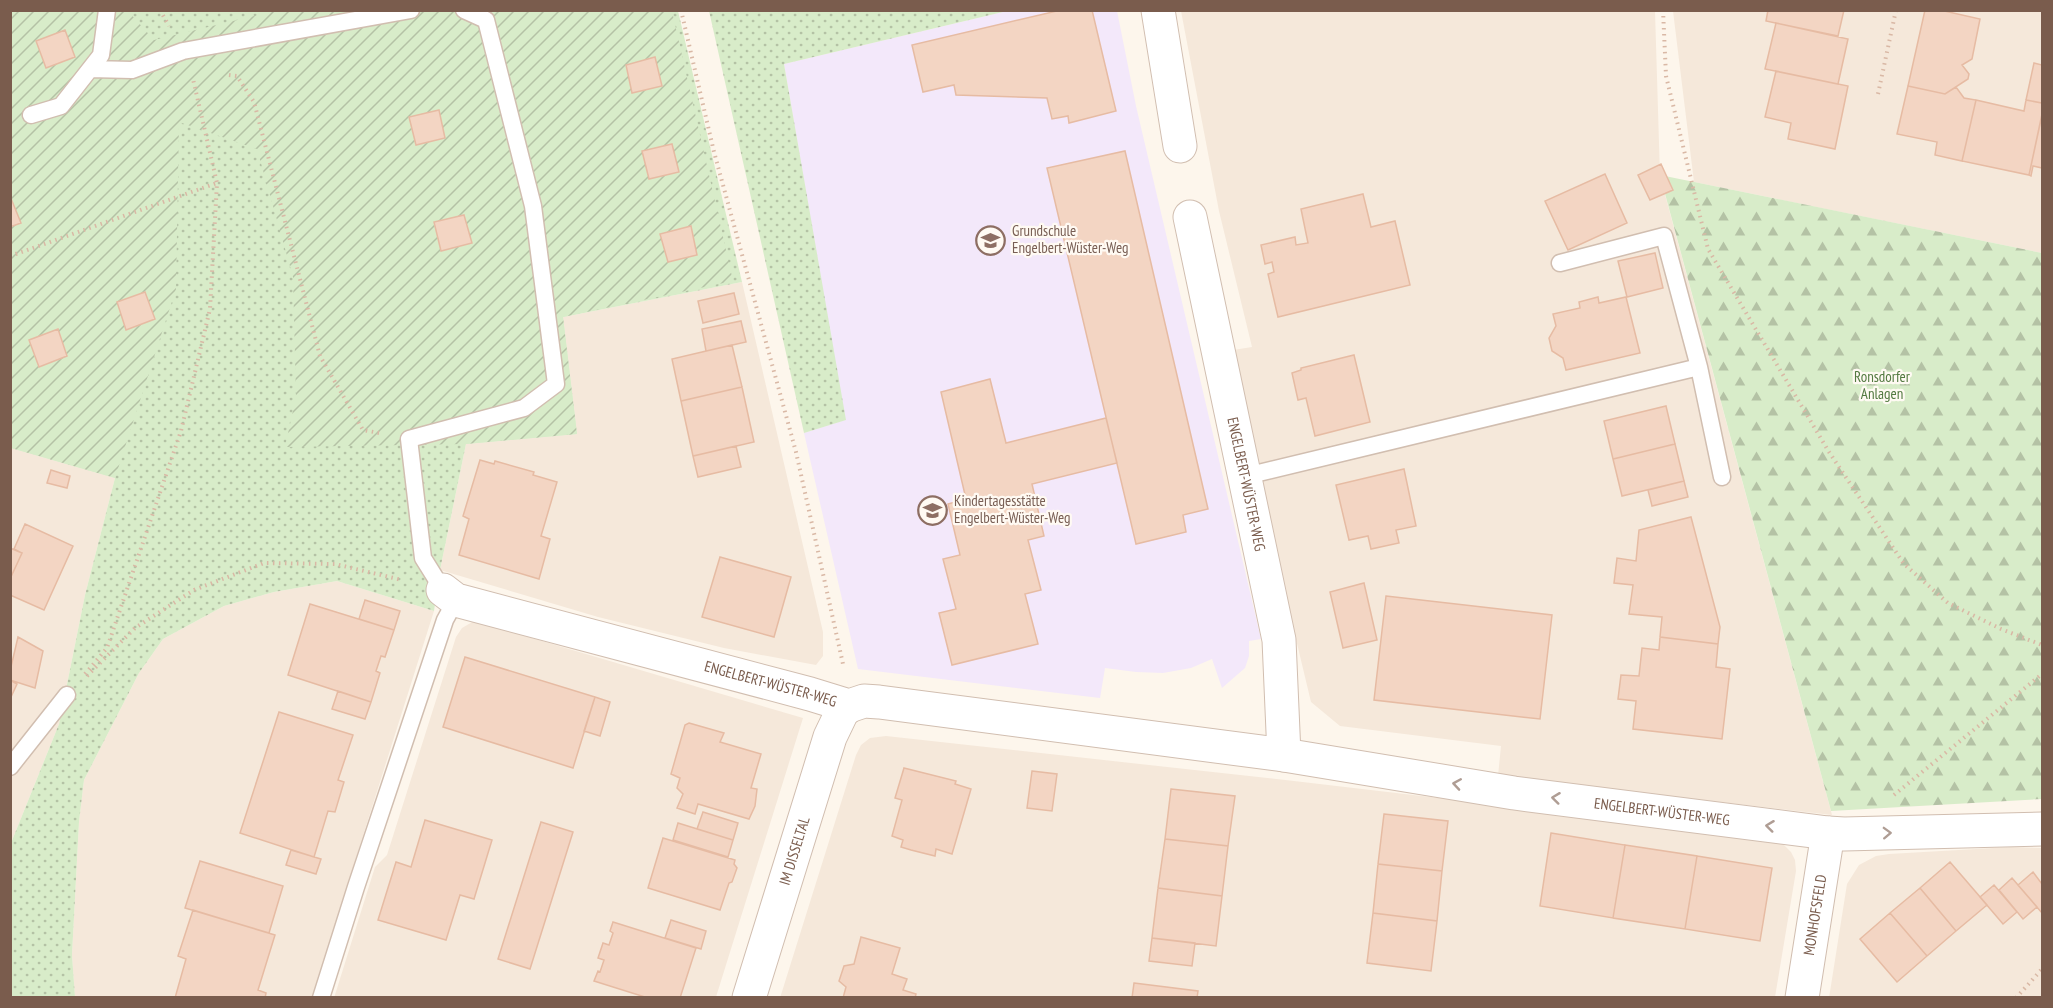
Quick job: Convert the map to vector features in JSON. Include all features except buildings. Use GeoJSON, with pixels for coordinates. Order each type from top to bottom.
{"type":"FeatureCollection","features":[{"type":"Feature","properties":{"kind":"street"},"geometry":{"type":"LineString","coordinates":[[1158,10],[1180,146]]}},
{"type":"Feature","properties":{"kind":"street","name":"ENGELBERT-WÜSTER-WEG"},"geometry":{"type":"LineString","coordinates":[[1190,217],[1279,640],[1284,755]]}},
{"type":"Feature","properties":{"kind":"street","name":"ENGELBERT-WÜSTER-WEG"},"geometry":{"type":"LineString","coordinates":[[450,595],[849,706],[864,701],[879,702],[1284,755],[1515,793],[1828,833],[2043,829]]}},
{"type":"Feature","properties":{"kind":"street","name":"IM DISSELTAL"},"geometry":{"type":"LineString","coordinates":[[749,998],[830,737],[842,712],[849,706]]}},
{"type":"Feature","properties":{"kind":"street","name":"MONHOFSFELD"},"geometry":{"type":"LineString","coordinates":[[1802,998],[1828,833]]}},
{"type":"Feature","properties":{"kind":"lane"},"geometry":{"type":"LineString","coordinates":[[31,115],[61,106],[101,55],[107,10]]}},
{"type":"Feature","properties":{"kind":"lane"},"geometry":{"type":"LineString","coordinates":[[90,69],[132,70],[183,51],[411,10]]}},
{"type":"Feature","properties":{"kind":"lane"},"geometry":{"type":"LineString","coordinates":[[321,998],[445,620],[450,595],[423,558],[409,439],[524,408],[556,384],[533,206],[486,20],[464,10]]}},
{"type":"Feature","properties":{"kind":"lane"},"geometry":{"type":"LineString","coordinates":[[1560,263],[1664,236],[1699,367],[1722,477]]}},
{"type":"Feature","properties":{"kind":"lane"},"geometry":{"type":"LineString","coordinates":[[1246,476],[1699,367]]}},
{"type":"Feature","properties":{"kind":"lane"},"geometry":{"type":"LineString","coordinates":[[10,767],[67,695]]}},
{"type":"Feature","properties":{"kind":"path"},"geometry":{"type":"LineString","coordinates":[[67,695],[107,648],[181,430],[210,309],[217,183],[190,67],[160,10]]}},
{"type":"Feature","properties":{"kind":"path"},"geometry":{"type":"LineString","coordinates":[[681,10],[714,152],[796,452],[841,650],[849,706]]}},
{"type":"Feature","properties":{"kind":"path"},"geometry":{"type":"LineString","coordinates":[[1662,10],[1666,76],[1708,249],[1823,441],[1904,564],[1948,603],[2001,629],[2043,645]]}},
{"type":"Feature","properties":{"kind":"path"},"geometry":{"type":"LineString","coordinates":[[1878,94],[1896,10]]}},
{"type":"Feature","properties":{"kind":"path"},"geometry":{"type":"LineString","coordinates":[[190,67],[237,76],[254,102],[320,356],[363,430],[409,439]]}},
{"type":"Feature","properties":{"kind":"path"},"geometry":{"type":"LineString","coordinates":[[10,256],[217,183]]}},
{"type":"Feature","properties":{"kind":"path"},"geometry":{"type":"LineString","coordinates":[[67,695],[135,628],[194,590],[264,563],[335,564],[450,595]]}},
{"type":"Feature","properties":{"kind":"path"},"geometry":{"type":"LineString","coordinates":[[1889,798],[2043,674]]}},
{"type":"Feature","properties":{"kind":"path"},"geometry":{"type":"LineString","coordinates":[[2016,998],[2043,969]]}},
{"type":"Feature","properties":{"kind":"shaded area","name":"Grundschule Engelbert-Wüster-Weg"},"geometry":{"type":"Polygon","coordinates":[[[1007,11],[1117,11],[1136,106],[1261,639],[1249,641],[1249,656],[1245,668],[1222,688],[1212,659],[1191,668],[1163,673],[1105,668],[1100,698],[858,669],[804,433],[845,420],[784,64],[1007,11]]]}},
{"type":"Feature","properties":{"kind":"shaded area"},"geometry":{"type":"Polygon","coordinates":[[[1181,11],[1655,11],[1660,176],[1832,815],[1498,776],[1501,746],[1340,726],[1311,702],[1227,351],[1252,347],[1219,211],[1181,11]]]}},
{"type":"Feature","properties":{"kind":"shaded area"},"geometry":{"type":"Polygon","coordinates":[[[1673,11],[2042,11],[2042,253],[1694,182],[1673,11]]]}},
{"type":"Feature","properties":{"kind":"shaded area"},"geometry":{"type":"Polygon","coordinates":[[[742,282],[823,632],[823,656],[816,665],[724,648],[598,617],[440,570],[466,444],[577,434],[563,317],[742,282]]]}},
{"type":"Feature","properties":{"kind":"shaded area"},"geometry":{"type":"Polygon","coordinates":[[[11,448],[115,478],[85,595],[59,724],[11,843],[11,448]]]}},
{"type":"Feature","properties":{"kind":"shaded area"},"geometry":{"type":"Polygon","coordinates":[[[337,581],[434,611],[312,997],[75,998],[72,955],[79,822],[84,780],[139,673],[163,639],[224,606],[274,592],[337,581]]]}},
{"type":"Feature","properties":{"kind":"shaded area"},"geometry":{"type":"Polygon","coordinates":[[[474,621],[803,718],[716,997],[334,998],[375,867],[387,855],[456,637],[462,628],[474,621]]]}},
{"type":"Feature","properties":{"kind":"shaded area"},"geometry":{"type":"Polygon","coordinates":[[[886,736],[1769,837],[1779,840],[1791,852],[1795,860],[1796,871],[1775,997],[780,998],[856,755],[861,745],[870,738],[886,736]]]}},
{"type":"Feature","properties":{"kind":"shaded area"},"geometry":{"type":"Polygon","coordinates":[[[2011,847],[2042,848],[2042,997],[1829,998],[1847,884],[1859,865],[1876,856],[1889,854],[2011,847]]]}},
{"type":"Feature","properties":{"kind":"green space"},"geometry":{"type":"Polygon","coordinates":[[[279,10],[672,11],[733,281],[563,317],[577,434],[466,444],[285,447],[296,397],[293,277],[257,149],[179,122],[176,289],[115,478],[11,448],[10,11],[128,11],[154,40],[279,10]]]}},
{"type":"Feature","properties":{"kind":"green space"},"geometry":{"type":"Polygon","coordinates":[[[10,11],[678,11],[742,282],[563,317],[577,434],[466,444],[440,570],[434,611],[337,581],[274,592],[224,606],[163,639],[139,673],[84,780],[79,822],[72,955],[75,997],[11,997],[11,843],[59,724],[85,595],[115,478],[11,448],[10,11]]]}},
{"type":"Feature","properties":{"kind":"green space"},"geometry":{"type":"Polygon","coordinates":[[[709,11],[1007,11],[784,64],[846,420],[804,433],[709,11]]]}},
{"type":"Feature","properties":{"kind":"green space","name":"Ronsdorfer Anlagen"},"geometry":{"type":"Polygon","coordinates":[[[1660,175],[2042,253],[2042,799],[1831,811],[1660,175]]]}},
{"type":"Feature","properties":{"kind":"place","name":"Grundschule Engelbert-Wüster-Weg"},"geometry":{"type":"Point","coordinates":[991,240]}},
{"type":"Feature","properties":{"kind":"place","name":"Kindertagesstätte Engelbert-Wüster-Weg"},"geometry":{"type":"Point","coordinates":[933,510]}}]}
